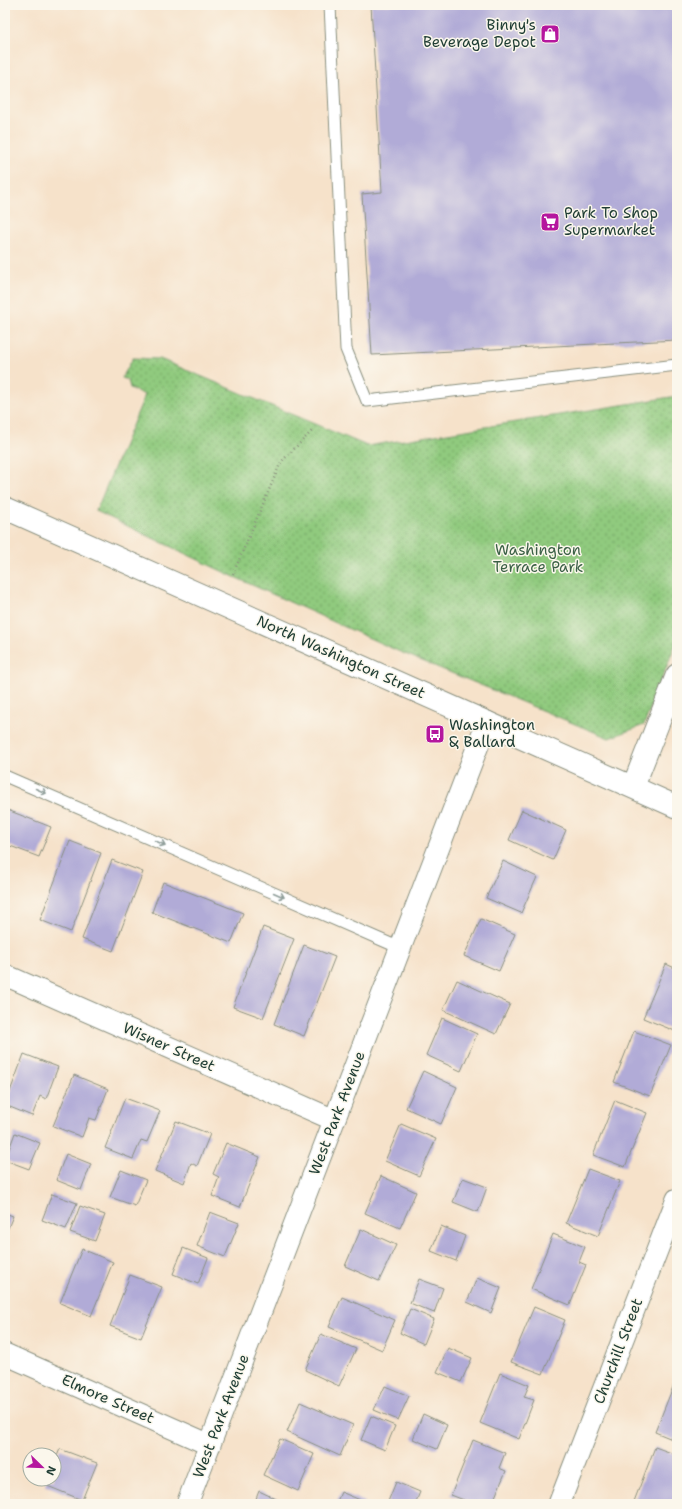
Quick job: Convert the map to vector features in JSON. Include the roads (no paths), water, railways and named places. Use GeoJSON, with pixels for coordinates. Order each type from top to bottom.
{"type":"FeatureCollection","features":[{"type":"Feature","properties":{"kind":"street","name":"North Washington Street"},"geometry":{"type":"LineString","coordinates":[[5,508],[677,807]]}},
{"type":"Feature","properties":{"kind":"street"},"geometry":{"type":"LineString","coordinates":[[633,787],[677,675]]}},
{"type":"Feature","properties":{"kind":"street","name":"West Park Avenue"},"geometry":{"type":"LineString","coordinates":[[187,1504],[487,722]]}},
{"type":"Feature","properties":{"kind":"street","name":"Wisner Street"},"geometry":{"type":"LineString","coordinates":[[5,975],[334,1120]]}},
{"type":"Feature","properties":{"kind":"street","name":"Churchill Street"},"geometry":{"type":"LineString","coordinates":[[559,1504],[677,1199]]}},
{"type":"Feature","properties":{"kind":"street","name":"Elmore Street"},"geometry":{"type":"LineString","coordinates":[[5,1354],[210,1445]]}},
{"type":"Feature","properties":{"kind":"lane"},"geometry":{"type":"LineString","coordinates":[[330,5],[346,349],[367,401],[677,365]]}},
{"type":"Feature","properties":{"kind":"lane"},"geometry":{"type":"LineString","coordinates":[[5,776],[400,948]]}},
{"type":"Feature","properties":{"kind":"place","name":"Binny's Beverage Depot"},"geometry":{"type":"Point","coordinates":[550,34]}},
{"type":"Feature","properties":{"kind":"place","name":"Park To Shop Supermarket"},"geometry":{"type":"Point","coordinates":[550,222]}},
{"type":"Feature","properties":{"kind":"place","name":"Washington & Ballard"},"geometry":{"type":"Point","coordinates":[435,734]}},
{"type":"Feature","properties":{"kind":"park label","name":"Washington Terrace Park"},"geometry":{"type":"Point","coordinates":[538,558]}}]}
